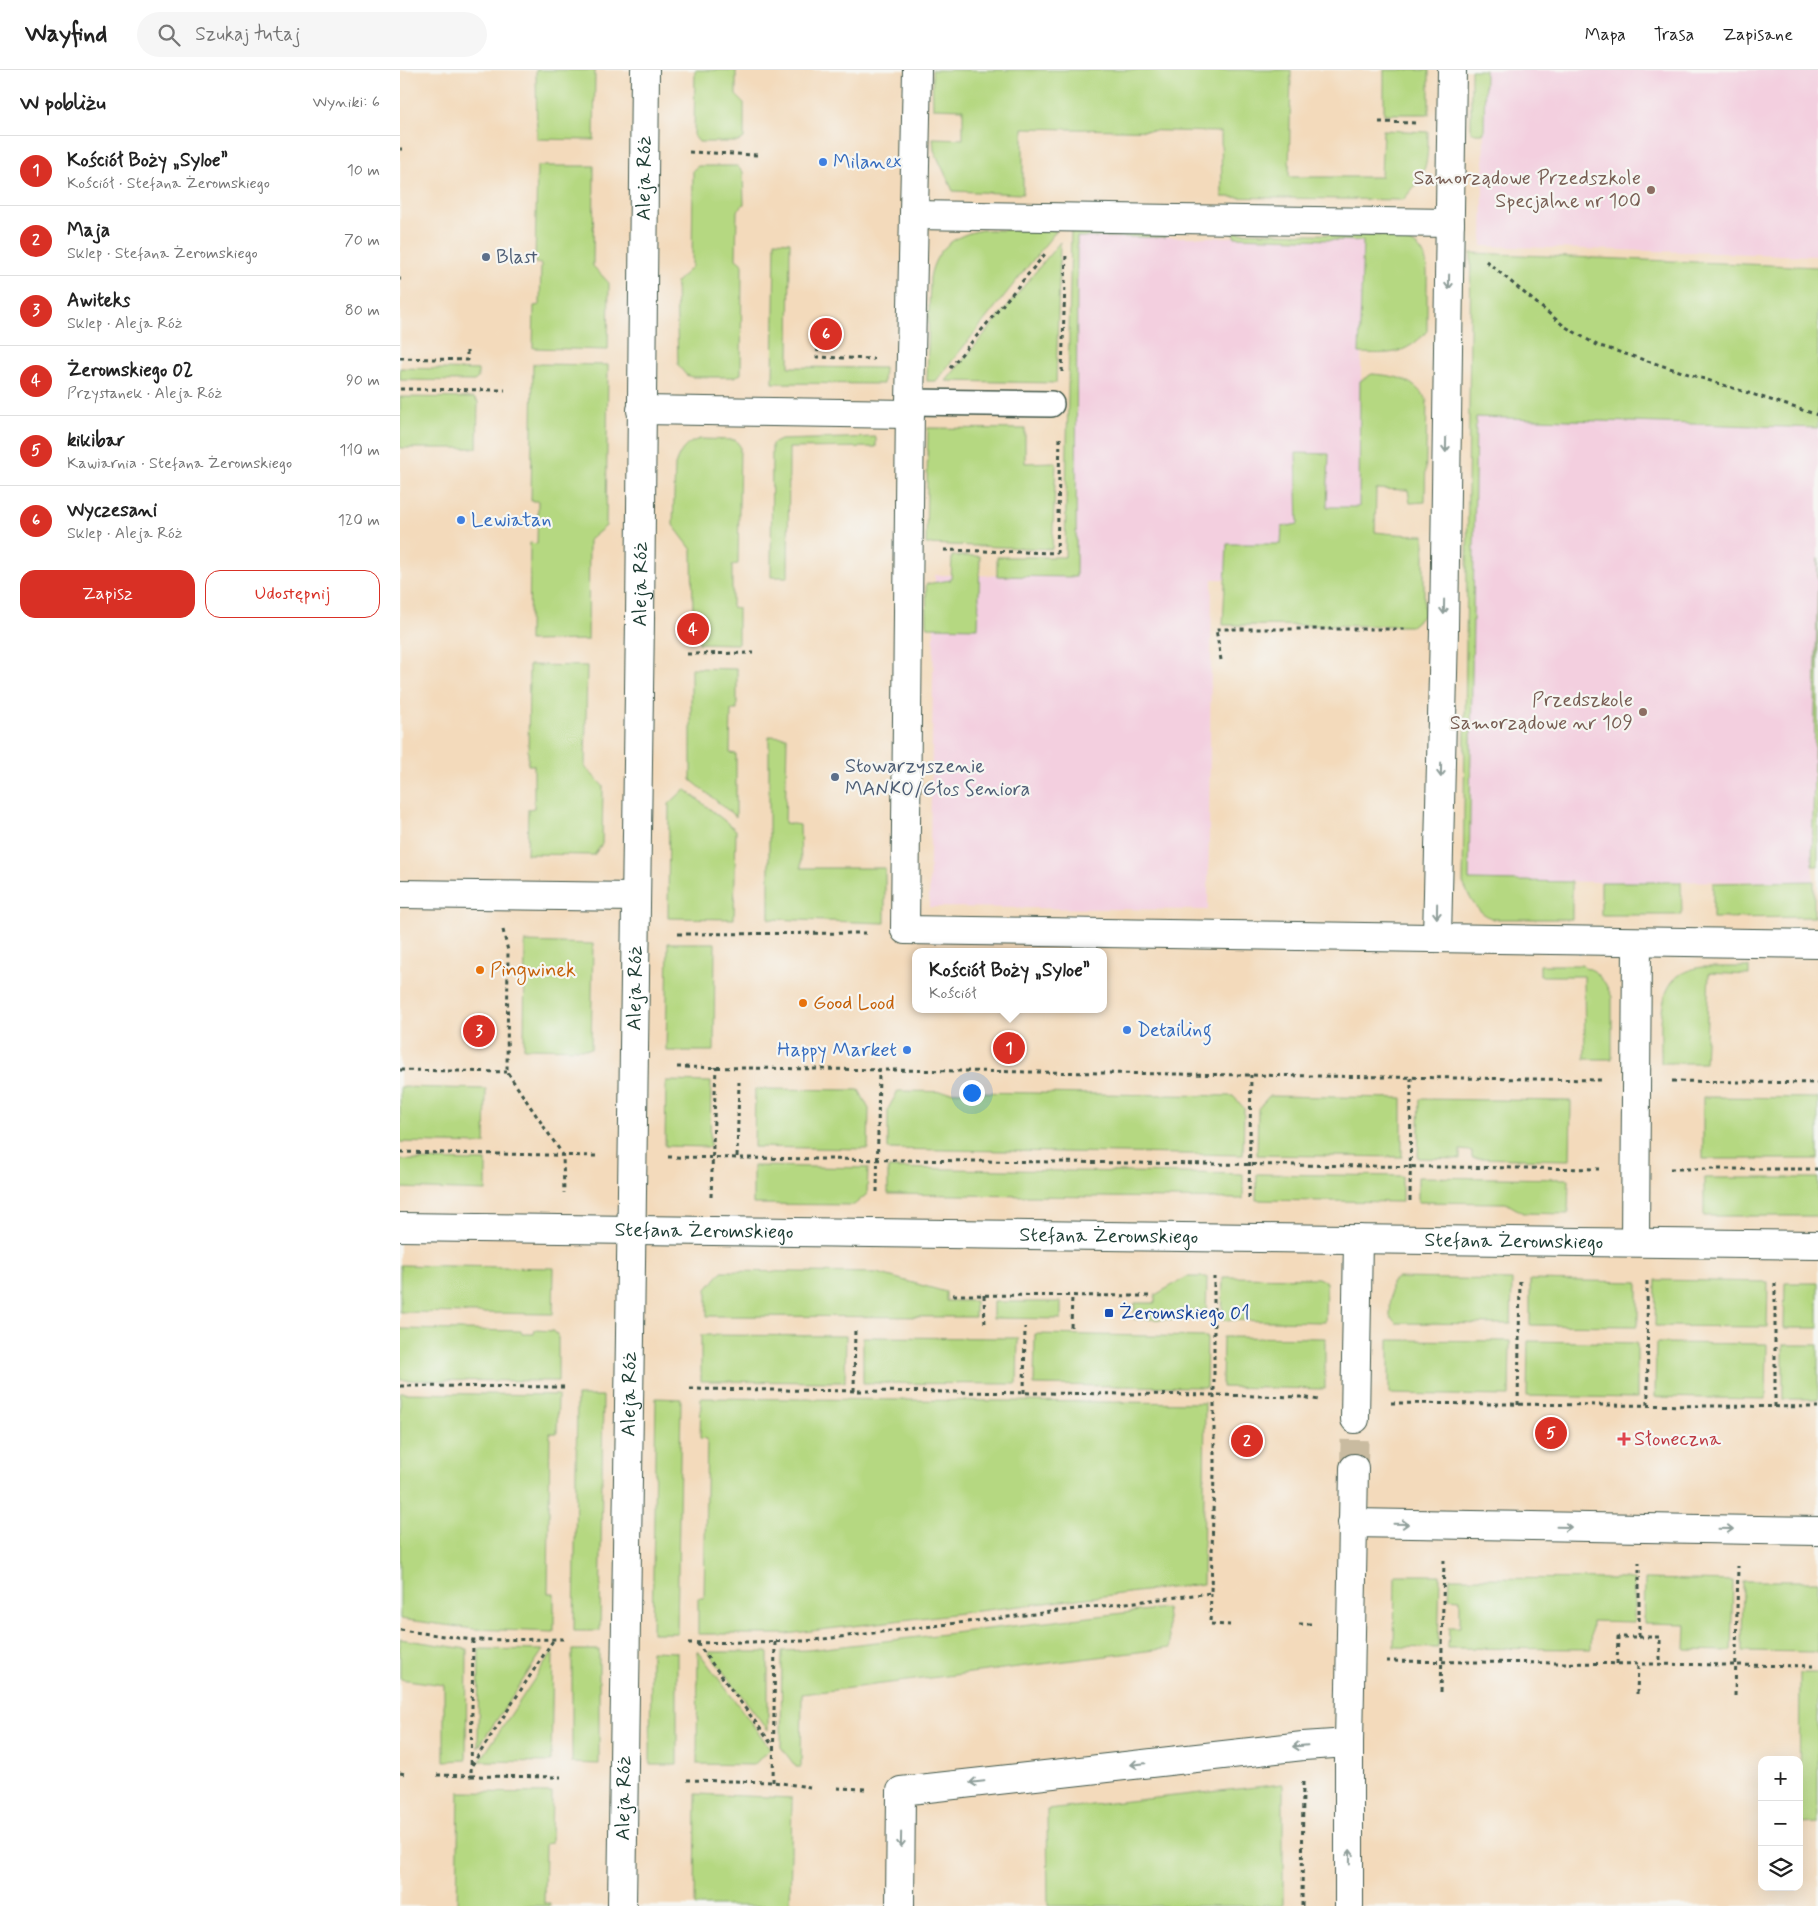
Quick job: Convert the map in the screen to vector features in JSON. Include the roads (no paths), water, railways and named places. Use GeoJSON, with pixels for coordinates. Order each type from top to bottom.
{"type":"FeatureCollection","features":[{"type":"Feature","properties":{"kind":"street","name":"Aleja Róż"},"geometry":{"type":"LineString","coordinates":[[622,1906],[640,620],[645,70]]}},
{"type":"Feature","properties":{"kind":"street"},"geometry":{"type":"LineString","coordinates":[[917,70],[914,215],[915,406],[905,930],[1818,944]]}},
{"type":"Feature","properties":{"kind":"street"},"geometry":{"type":"LineString","coordinates":[[1437,938],[1444,640],[1452,70]]}},
{"type":"Feature","properties":{"kind":"street"},"geometry":{"type":"LineString","coordinates":[[914,215],[1450,228]]}},
{"type":"Feature","properties":{"kind":"street"},"geometry":{"type":"LineString","coordinates":[[641,410],[915,406]]}},
{"type":"Feature","properties":{"kind":"street"},"geometry":{"type":"LineString","coordinates":[[400,894],[636,897]]}},
{"type":"Feature","properties":{"kind":"street"},"geometry":{"type":"LineString","coordinates":[[1635,1242],[1637,942]]}},
{"type":"Feature","properties":{"kind":"street","name":"Stefana Żeromskiego"},"geometry":{"type":"LineString","coordinates":[[400,1227],[1818,1245]]}},
{"type":"Feature","properties":{"kind":"street"},"geometry":{"type":"LineString","coordinates":[[1355,1419],[1358,1239]]}},
{"type":"Feature","properties":{"kind":"street"},"geometry":{"type":"LineString","coordinates":[[1349,1906],[1348,1743],[1354,1468]]}},
{"type":"Feature","properties":{"kind":"street"},"geometry":{"type":"LineString","coordinates":[[1352,1523],[1818,1531]]}},
{"type":"Feature","properties":{"kind":"street"},"geometry":{"type":"LineString","coordinates":[[900,1906],[901,1791],[1303,1746],[1348,1743]]}},
{"type":"Feature","properties":{"kind":"lane"},"geometry":{"type":"LineString","coordinates":[[915,406],[1051,404]]}},
{"type":"Feature","properties":{"kind":"tunnel"},"geometry":{"type":"LineString","coordinates":[[1354,1468],[1355,1419]]}},
{"type":"Feature","properties":{"kind":"place","name":"Milanex"},"geometry":{"type":"Point","coordinates":[823,162]}},
{"type":"Feature","properties":{"kind":"place","name":"Samorządowe Przedszkole Specjalne nr 100"},"geometry":{"type":"Point","coordinates":[1651,190]}},
{"type":"Feature","properties":{"kind":"place","name":"Blast"},"geometry":{"type":"Point","coordinates":[486,257]}},
{"type":"Feature","properties":{"kind":"place","name":"Wyczesani"},"geometry":{"type":"Point","coordinates":[826,334]}},
{"type":"Feature","properties":{"kind":"place","name":"Lewiatan"},"geometry":{"type":"Point","coordinates":[461,520]}},
{"type":"Feature","properties":{"kind":"place","name":"Żeromskiego 02"},"geometry":{"type":"Point","coordinates":[693,629]}},
{"type":"Feature","properties":{"kind":"place","name":"Przedszkole Samorządowe nr 109"},"geometry":{"type":"Point","coordinates":[1643,712]}},
{"type":"Feature","properties":{"kind":"place","name":"Stowarzyszenie MANKO/Głos Seniora"},"geometry":{"type":"Point","coordinates":[835,777]}},
{"type":"Feature","properties":{"kind":"place","name":"Pingwinek"},"geometry":{"type":"Point","coordinates":[480,970]}},
{"type":"Feature","properties":{"kind":"place","name":"Good Lood"},"geometry":{"type":"Point","coordinates":[803,1003]}},
{"type":"Feature","properties":{"kind":"place","name":"Detailing"},"geometry":{"type":"Point","coordinates":[1127,1030]}},
{"type":"Feature","properties":{"kind":"place","name":"Awiteks"},"geometry":{"type":"Point","coordinates":[479,1031]}},
{"type":"Feature","properties":{"kind":"place","name":"Kościół Boży „Syloe”"},"geometry":{"type":"Point","coordinates":[1009,1048]}},
{"type":"Feature","properties":{"kind":"place","name":"Happy Market"},"geometry":{"type":"Point","coordinates":[907,1050]}},
{"type":"Feature","properties":{"kind":"place","name":"Żeromskiego 01"},"geometry":{"type":"Point","coordinates":[1109,1313]}},
{"type":"Feature","properties":{"kind":"place","name":"kikibar"},"geometry":{"type":"Point","coordinates":[1551,1433]}},
{"type":"Feature","properties":{"kind":"place","name":"Słoneczna"},"geometry":{"type":"Point","coordinates":[1624,1439]}},
{"type":"Feature","properties":{"kind":"place","name":"Maja"},"geometry":{"type":"Point","coordinates":[1247,1441]}}]}
